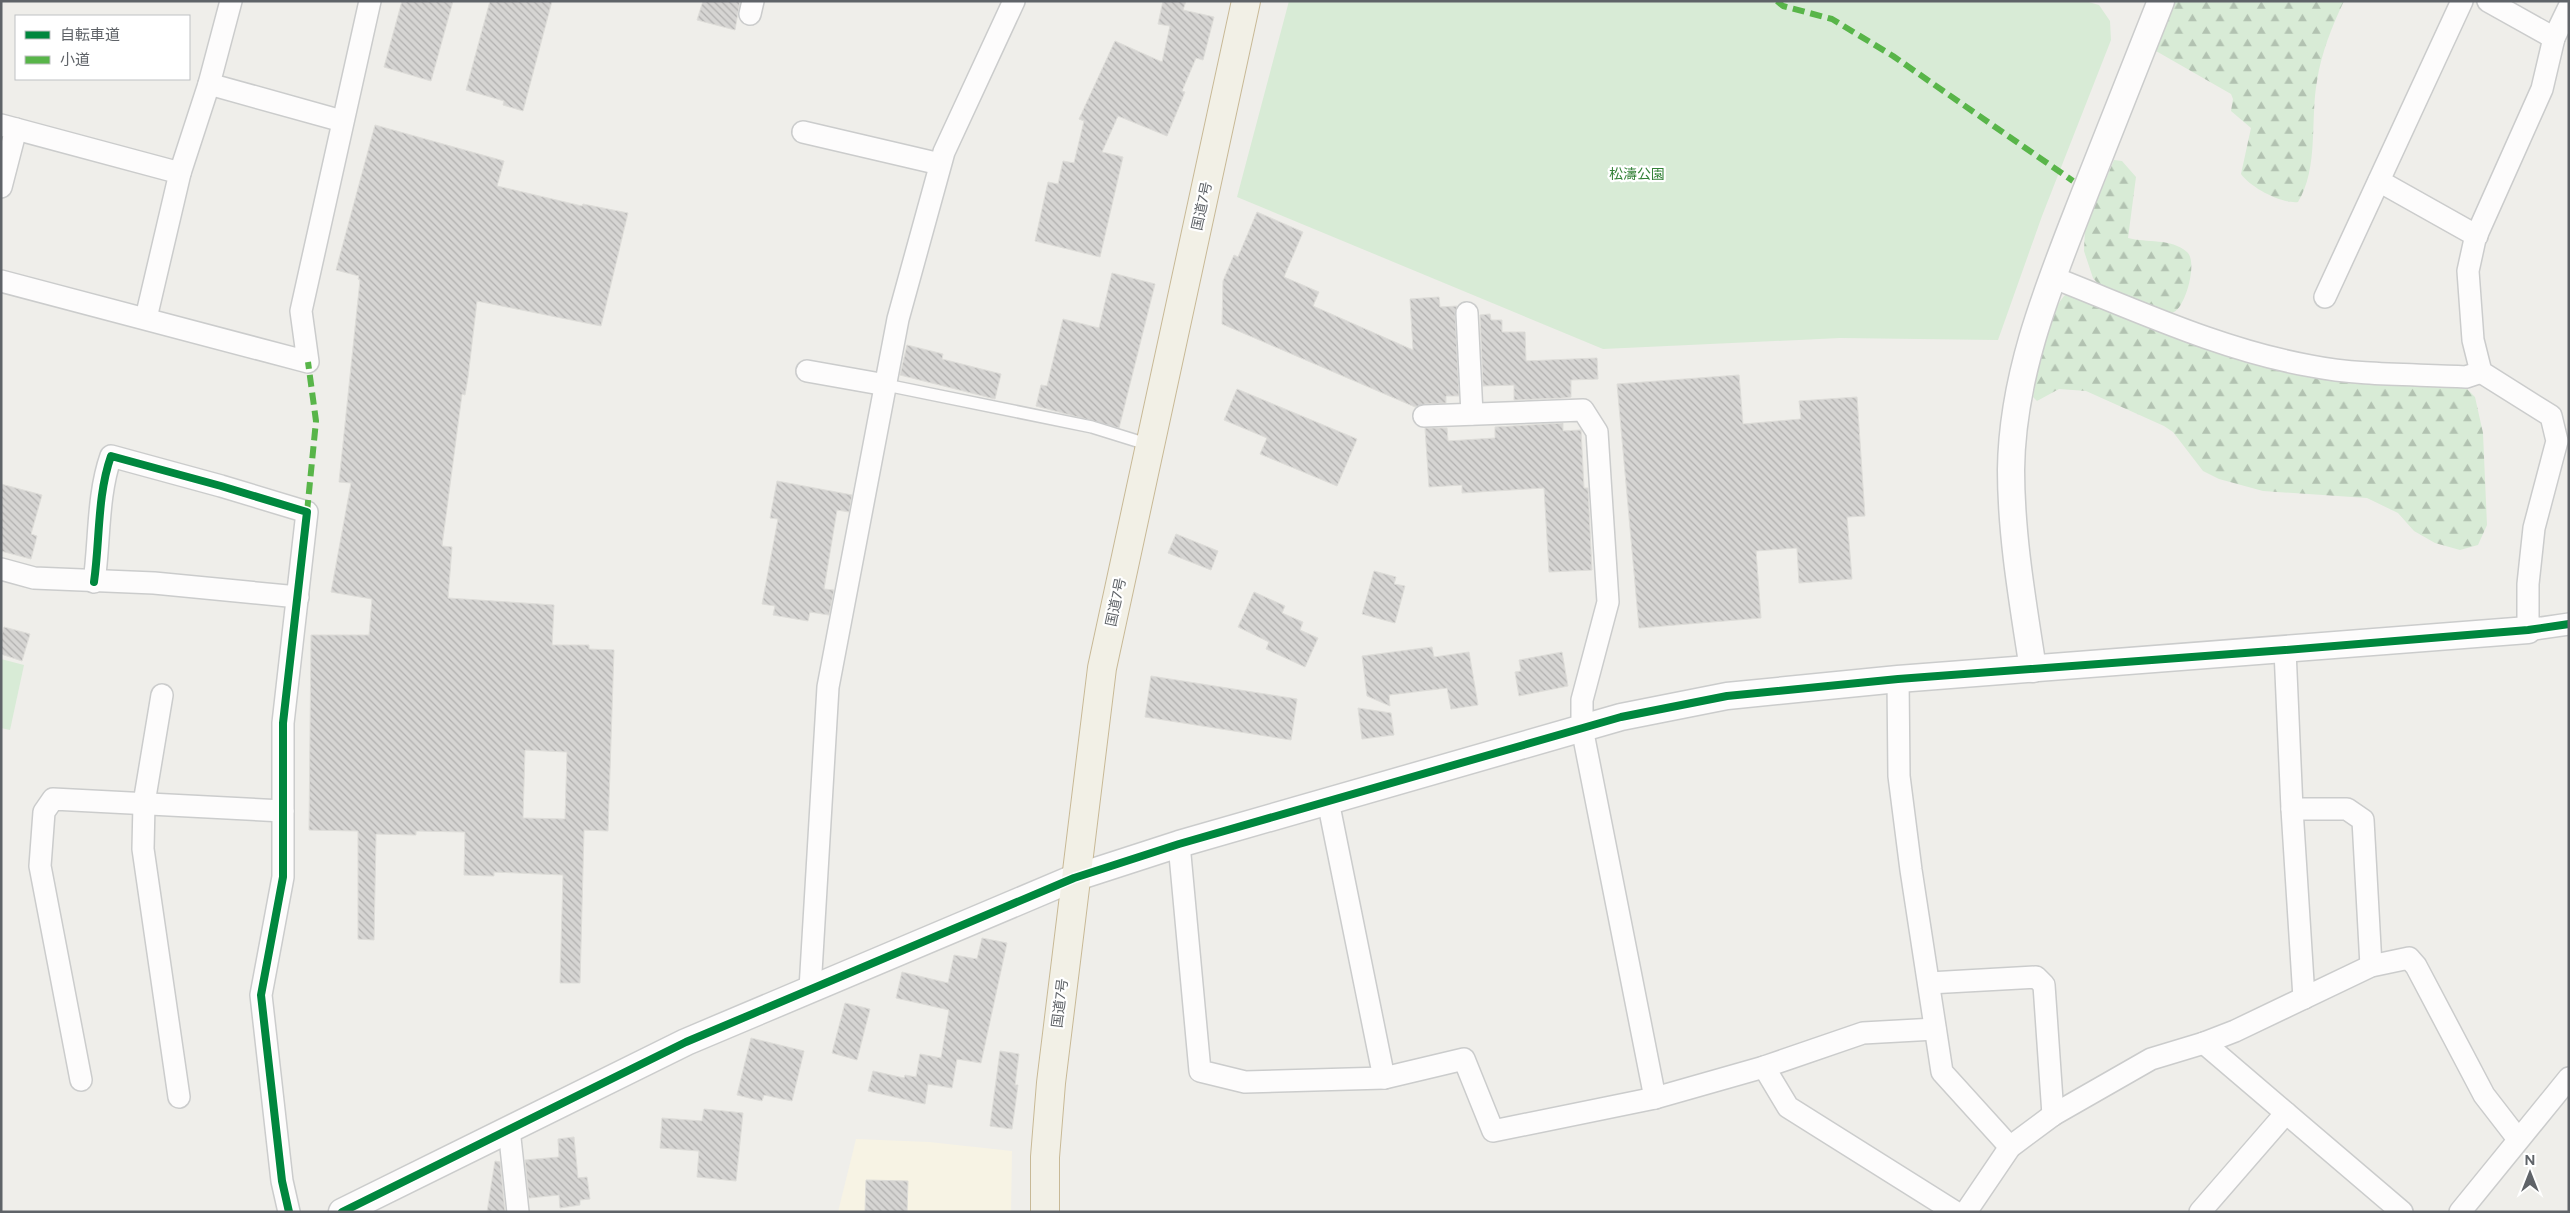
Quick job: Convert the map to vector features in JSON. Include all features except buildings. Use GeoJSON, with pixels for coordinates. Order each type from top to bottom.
{"type":"FeatureCollection","features":[{"type":"Feature","properties":{"kind":"highway","name":"国道7号"},"geometry":{"type":"LineString","coordinates":[[1045,1212],[1045,1157],[1051,1083],[1074,878],[1102,668],[1246,1]]}},
{"type":"Feature","properties":{"kind":"street"},"geometry":{"type":"LineString","coordinates":[[146,318],[180,173],[209,84],[231,1]]}},
{"type":"Feature","properties":{"kind":"street"},"geometry":{"type":"LineString","coordinates":[[1,281],[308,362],[301,311],[370,1]]}},
{"type":"Feature","properties":{"kind":"street"},"geometry":{"type":"LineString","coordinates":[[810,988],[828,688],[898,319],[944,152],[1014,1]]}},
{"type":"Feature","properties":{"kind":"street"},"geometry":{"type":"LineString","coordinates":[[2033,669],[2021,583],[2011,470],[2016,417],[2026,355],[2052,277],[2161,1]]}},
{"type":"Feature","properties":{"kind":"street"},"geometry":{"type":"LineString","coordinates":[[2325,297],[2462,1]]}},
{"type":"Feature","properties":{"kind":"street"},"geometry":{"type":"LineString","coordinates":[[2488,1],[2554,38]]}},
{"type":"Feature","properties":{"kind":"street"},"geometry":{"type":"LineString","coordinates":[[2528,630],[2528,584],[2534,528],[2557,441],[2551,416],[2481,372],[2473,340],[2468,271],[2477,236],[2542,89],[2554,38],[2569,7]]}},
{"type":"Feature","properties":{"kind":"street"},"geometry":{"type":"LineString","coordinates":[[209,84],[342,120]]}},
{"type":"Feature","properties":{"kind":"street"},"geometry":{"type":"LineString","coordinates":[[1,186],[8,127],[180,173]]}},
{"type":"Feature","properties":{"kind":"street"},"geometry":{"type":"LineString","coordinates":[[803,132],[940,164]]}},
{"type":"Feature","properties":{"kind":"street"},"geometry":{"type":"LineString","coordinates":[[2378,181],[2477,236]]}},
{"type":"Feature","properties":{"kind":"street"},"geometry":{"type":"LineString","coordinates":[[2052,277],[2246,351],[2312,366],[2370,373],[2466,377],[2481,372]]}},
{"type":"Feature","properties":{"kind":"street"},"geometry":{"type":"LineString","coordinates":[[1468,313],[1472,414]]}},
{"type":"Feature","properties":{"kind":"street"},"geometry":{"type":"LineString","coordinates":[[807,371],[886,385]]}},
{"type":"Feature","properties":{"kind":"street"},"geometry":{"type":"LineString","coordinates":[[1424,416],[1583,410],[1597,432],[1608,602],[1582,700],[1582,728],[1655,1098]]}},
{"type":"Feature","properties":{"kind":"street"},"geometry":{"type":"LineString","coordinates":[[94,582],[99,548],[102,481],[111,456],[306,512],[298,597],[282,723],[283,877],[261,995],[282,1181],[289,1212]]}},
{"type":"Feature","properties":{"kind":"street"},"geometry":{"type":"LineString","coordinates":[[1,570],[34,578],[154,583],[298,597]]}},
{"type":"Feature","properties":{"kind":"street"},"geometry":{"type":"LineString","coordinates":[[342,1212],[686,1042],[1074,878],[1179,844],[1621,717],[1727,696],[1898,679],[2285,650],[2528,630],[2569,624]]}},
{"type":"Feature","properties":{"kind":"street"},"geometry":{"type":"LineString","coordinates":[[2285,650],[2292,809],[2304,998]]}},
{"type":"Feature","properties":{"kind":"street"},"geometry":{"type":"LineString","coordinates":[[1898,679],[1899,776],[1942,1072],[2010,1147]]}},
{"type":"Feature","properties":{"kind":"street"},"geometry":{"type":"LineString","coordinates":[[162,695],[144,803],[143,849],[179,1097]]}},
{"type":"Feature","properties":{"kind":"street"},"geometry":{"type":"LineString","coordinates":[[80,1080],[40,866],[44,812],[54,799],[283,811]]}},
{"type":"Feature","properties":{"kind":"street"},"geometry":{"type":"LineString","coordinates":[[1328,802],[1384,1078]]}},
{"type":"Feature","properties":{"kind":"street"},"geometry":{"type":"LineString","coordinates":[[2292,809],[2347,809],[2363,820],[2371,966]]}},
{"type":"Feature","properties":{"kind":"street"},"geometry":{"type":"LineString","coordinates":[[1179,844],[1200,1071],[1245,1082],[1384,1078],[1464,1059],[1493,1130],[1655,1098],[1764,1067],[1863,1033],[1935,1029]]}},
{"type":"Feature","properties":{"kind":"street"},"geometry":{"type":"LineString","coordinates":[[1966,1212],[2010,1147],[2053,1115],[2151,1059],[2204,1043],[2371,966],[2409,958],[2416,966],[2484,1095],[2518,1139]]}},
{"type":"Feature","properties":{"kind":"street"},"geometry":{"type":"LineString","coordinates":[[1928,984],[2036,976],[2044,985],[2053,1115]]}},
{"type":"Feature","properties":{"kind":"street"},"geometry":{"type":"LineString","coordinates":[[2204,1043],[2402,1212]]}},
{"type":"Feature","properties":{"kind":"street"},"geometry":{"type":"LineString","coordinates":[[1764,1067],[1788,1107],[1955,1212]]}},
{"type":"Feature","properties":{"kind":"street"},"geometry":{"type":"LineString","coordinates":[[2460,1212],[2569,1078]]}},
{"type":"Feature","properties":{"kind":"street"},"geometry":{"type":"LineString","coordinates":[[2200,1212],[2286,1113]]}},
{"type":"Feature","properties":{"kind":"street"},"geometry":{"type":"LineString","coordinates":[[509,1130],[518,1212]]}},
{"type":"Feature","properties":{"kind":"lane"},"geometry":{"type":"LineString","coordinates":[[886,385],[1092,427],[1150,445]]}},
{"type":"Feature","properties":{"kind":"shaded area"},"geometry":{"type":"Polygon","coordinates":[[[856,1139],[929,1142],[1012,1151],[1011,1212],[838,1212],[856,1139]]]}},
{"type":"Feature","properties":{"kind":"green space","name":"松濤公園"},"geometry":{"type":"Polygon","coordinates":[[[1289,1],[2085,1],[2099,5],[2110,21],[2111,40],[2042,216],[1998,340],[1840,338],[1603,349],[1237,197],[1289,1]]]}},
{"type":"Feature","properties":{"kind":"green space"},"geometry":{"type":"Polygon","coordinates":[[[2174,1],[2344,1],[2327,40],[2321,61],[2315,96],[2313,143],[2309,174],[2305,189],[2298,202],[2291,202],[2267,194],[2252,185],[2241,174],[2251,128],[2231,111],[2233,99],[2231,94],[2156,51],[2156,46],[2174,1]]]}},
{"type":"Feature","properties":{"kind":"green space"},"geometry":{"type":"Polygon","coordinates":[[[2114,160],[2122,161],[2136,177],[2128,238],[2174,245],[2187,252],[2190,257],[2191,273],[2189,283],[2183,301],[2174,312],[2167,313],[2103,289],[2093,278],[2084,251],[2085,229],[2114,160]]]}},
{"type":"Feature","properties":{"kind":"green space"},"geometry":{"type":"Polygon","coordinates":[[[2067,293],[2229,353],[2464,386],[2475,397],[2483,433],[2487,525],[2478,545],[2460,550],[2435,543],[2414,531],[2398,513],[2367,498],[2263,491],[2219,479],[2203,471],[2173,432],[2164,426],[2086,391],[2059,389],[2037,401],[2033,397],[2044,341],[2054,313],[2060,301],[2067,293]]]}},
{"type":"Feature","properties":{"kind":"green space"},"geometry":{"type":"Polygon","coordinates":[[[1,659],[24,665],[10,730],[1,728],[1,659]]]}},
{"type":"Feature","properties":{"kind":"marked path"},"geometry":{"type":"LineString","coordinates":[[1777,1],[1783,6],[1832,19],[1893,56],[2073,181]]}},
{"type":"Feature","properties":{"kind":"marked path"},"geometry":{"type":"LineString","coordinates":[[307,512],[316,421],[308,362]]}},
{"type":"Feature","properties":{"kind":"cycle path"},"geometry":{"type":"LineString","coordinates":[[94,582],[103,487],[111,456],[307,512],[283,723],[283,877],[261,995],[282,1181],[289,1212]]}},
{"type":"Feature","properties":{"kind":"cycle path"},"geometry":{"type":"LineString","coordinates":[[342,1212],[686,1042],[1074,878],[1179,844],[1621,717],[1727,696],[1898,679],[2285,650],[2528,630],[2569,624]]}}]}
